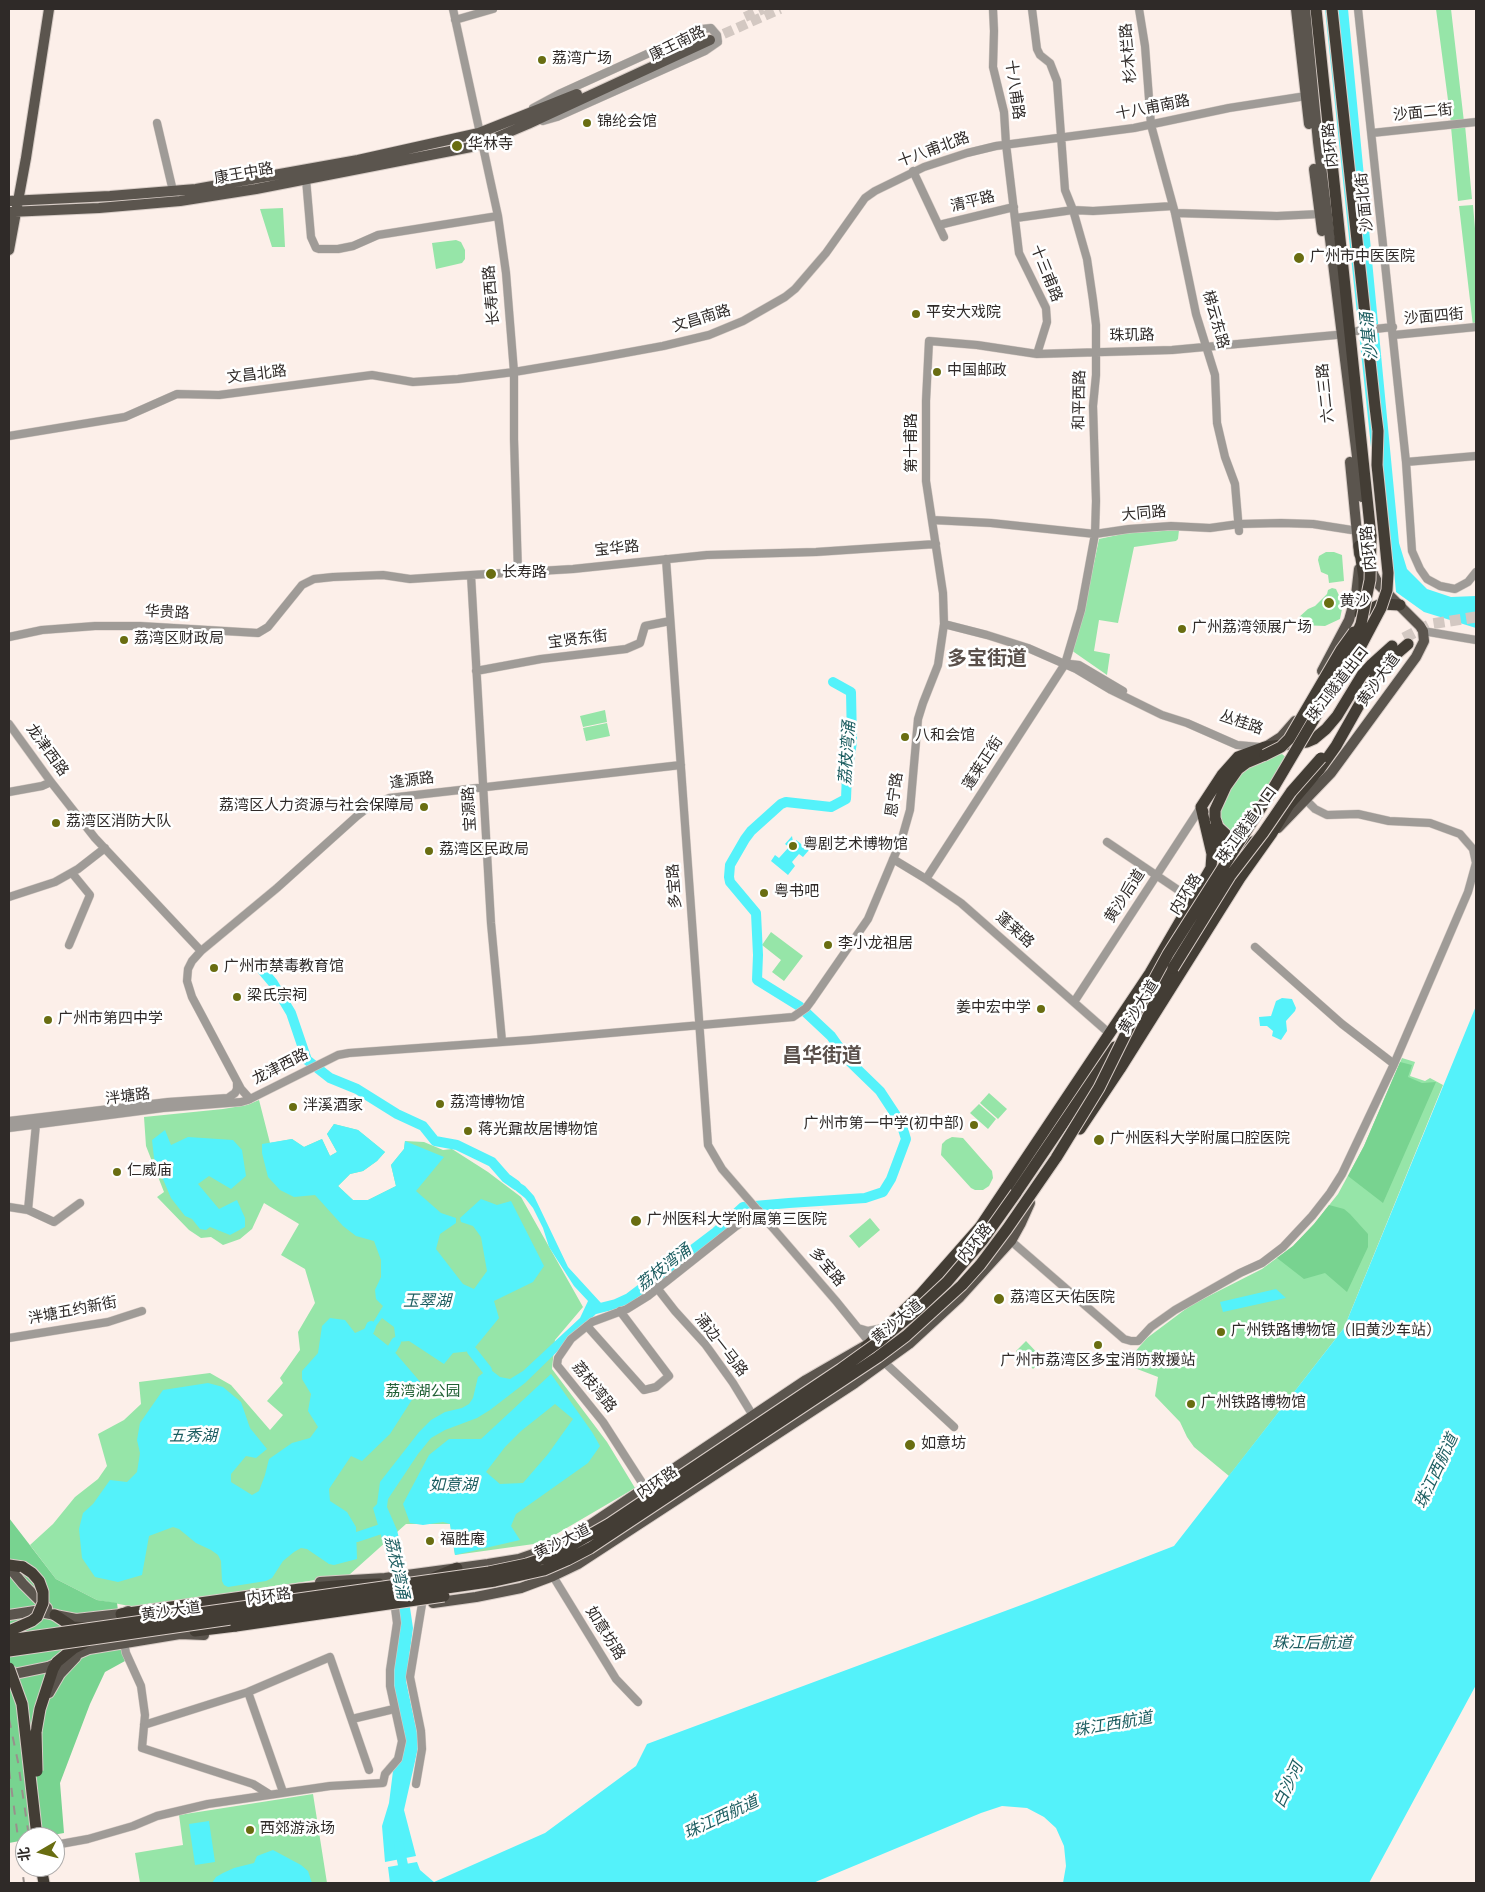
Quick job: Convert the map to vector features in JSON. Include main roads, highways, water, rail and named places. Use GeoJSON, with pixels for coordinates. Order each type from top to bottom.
{"type":"FeatureCollection","features":[{"type":"Feature","properties":{"kind":"highway","name":"内环路"},"geometry":{"type":"LineString","coordinates":[[9,1640],[496,1571],[536,1562],[567,1549],[609,1524],[841,1369],[896,1329],[960,1267],[991,1229],[1022,1197],[1046,1149],[1170,966],[1311,737],[1384,602],[1388,564],[1377,465],[1378,431],[1332,9]]}},
{"type":"Feature","properties":{"kind":"highway","name":"内环路"},"geometry":{"type":"LineString","coordinates":[[9,1651],[520,1576],[544,1570],[577,1556],[878,1357],[917,1327],[962,1285],[990,1253],[1084,1114],[1161,967],[1271,792],[1313,721],[1346,659],[1361,624],[1367,600],[1372,551],[1369,511],[1342,249],[1312,10]]}},
{"type":"Feature","properties":{"kind":"highway"},"geometry":{"type":"LineString","coordinates":[[1273,799],[1305,725],[1346,651],[1360,614],[1364,588],[1359,546]]}},
{"type":"Feature","properties":{"kind":"highway"},"geometry":{"type":"LineString","coordinates":[[1272,833],[1251,843],[1232,840],[1218,826],[1215,818],[1218,799],[1238,769],[1265,751],[1283,745],[1294,732],[1340,650],[1372,613],[1386,586]]}},
{"type":"Feature","properties":{"kind":"highway"},"geometry":{"type":"LineString","coordinates":[[1360,614],[1381,604],[1400,605]]}},
{"type":"Feature","properties":{"kind":"highway","name":"珠江隧道出口"},"geometry":{"type":"LineString","coordinates":[[1265,751],[1302,743],[1318,736],[1337,716],[1367,670],[1386,651],[1406,641],[1380,668]]}},
{"type":"Feature","properties":{"kind":"highway"},"geometry":{"type":"LineString","coordinates":[[1202,807],[1205,820],[1216,840],[1225,849],[1235,854],[1253,851],[1272,833],[1289,805],[1319,770],[1336,746],[1380,668]]}},
{"type":"Feature","properties":{"kind":"highway","name":"珠江隧道入口"},"geometry":{"type":"LineString","coordinates":[[1170,966],[1230,876],[1291,792],[1321,758],[1365,686],[1380,668]]}},
{"type":"Feature","properties":{"kind":"highway"},"geometry":{"type":"LineString","coordinates":[[1228,897],[1230,886],[1228,875],[1221,870],[1212,868],[1212,854],[1202,807],[1234,760],[1244,753],[1278,751],[1288,746],[1305,725]]}},
{"type":"Feature","properties":{"kind":"highway","name":"黄沙大道"},"geometry":{"type":"LineString","coordinates":[[936,1316],[987,1258],[1022,1197],[1145,1029],[1228,897],[1272,833]]}},
{"type":"Feature","properties":{"kind":"highway","name":"黄沙大道"},"geometry":{"type":"LineString","coordinates":[[408,1584],[516,1578],[575,1558],[671,1499],[870,1343],[921,1294],[980,1227],[1129,1007],[1212,868]]}},
{"type":"Feature","properties":{"kind":"highway"},"geometry":{"type":"LineString","coordinates":[[987,1258],[1118,1059],[1170,966]]}},
{"type":"Feature","properties":{"kind":"highway"},"geometry":{"type":"LineString","coordinates":[[1046,1149],[1129,1007]]}},
{"type":"Feature","properties":{"kind":"highway"},"geometry":{"type":"LineString","coordinates":[[1118,1059],[1145,1029]]}},
{"type":"Feature","properties":{"kind":"highway"},"geometry":{"type":"LineString","coordinates":[[813,1399],[883,1346],[939,1299],[981,1252],[1022,1197],[1064,1134],[1076,1121]]}},
{"type":"Feature","properties":{"kind":"highway"},"geometry":{"type":"LineString","coordinates":[[921,1294],[919,1298],[920,1306],[926,1312],[936,1316]]}},
{"type":"Feature","properties":{"kind":"highway","name":"黄沙大道"},"geometry":{"type":"LineString","coordinates":[[56,1662],[85,1646],[198,1628],[302,1615],[394,1595],[408,1584],[428,1580],[511,1568],[549,1568],[582,1540],[647,1491],[691,1462],[761,1427],[870,1364]]}},
{"type":"Feature","properties":{"kind":"highway"},"geometry":{"type":"LineString","coordinates":[[9,1566],[23,1567],[32,1572],[41,1586],[43,1598],[41,1610],[32,1621],[9,1631]]}},
{"type":"Feature","properties":{"kind":"highway"},"geometry":{"type":"LineString","coordinates":[[428,1580],[457,1568]]}},
{"type":"Feature","properties":{"kind":"highway"},"geometry":{"type":"LineString","coordinates":[[198,1628],[236,1626],[435,1597],[474,1590],[520,1576]]}},
{"type":"Feature","properties":{"kind":"highway"},"geometry":{"type":"LineString","coordinates":[[121,1614],[332,1586],[408,1584]]}},
{"type":"Feature","properties":{"kind":"highway","name":"黄沙大道"},"geometry":{"type":"LineString","coordinates":[[55,1615],[73,1627],[86,1624],[394,1595]]}},
{"type":"Feature","properties":{"kind":"highway"},"geometry":{"type":"LineString","coordinates":[[43,1827],[36,1756],[36,1732],[48,1680],[56,1662]]}},
{"type":"Feature","properties":{"kind":"highway"},"geometry":{"type":"LineString","coordinates":[[9,1668],[22,1704],[36,1827]]}},
{"type":"Feature","properties":{"kind":"main road"},"geometry":{"type":"LineString","coordinates":[[9,250],[13,206],[49,9]]}},
{"type":"Feature","properties":{"kind":"main road","name":"六二三路"},"geometry":{"type":"LineString","coordinates":[[1265,751],[1295,721],[1345,630],[1358,586],[1358,531],[1296,9]]}},
{"type":"Feature","properties":{"kind":"main road","name":"六二三路"},"geometry":{"type":"LineString","coordinates":[[1312,10],[1318,142],[1368,559],[1373,577],[1386,586]]}},
{"type":"Feature","properties":{"kind":"main road","name":"康王南路"},"geometry":{"type":"LineString","coordinates":[[481,144],[526,119],[709,37]]}},
{"type":"Feature","properties":{"kind":"main road","name":"康王南路"},"geometry":{"type":"LineString","coordinates":[[479,133],[526,119]]}},
{"type":"Feature","properties":{"kind":"main road","name":"康王中路"},"geometry":{"type":"LineString","coordinates":[[13,206],[227,184],[348,162],[479,133]]}},
{"type":"Feature","properties":{"kind":"main road","name":"康王中路"},"geometry":{"type":"LineString","coordinates":[[13,206],[99,208],[180,201],[306,179],[481,144]]}},
{"type":"Feature","properties":{"kind":"main road"},"geometry":{"type":"LineString","coordinates":[[1386,586],[1400,605]]}},
{"type":"Feature","properties":{"kind":"main road","name":"黄沙大道"},"geometry":{"type":"LineString","coordinates":[[1272,833],[1331,773],[1411,664],[1421,647],[1424,637],[1423,631],[1400,605]]}},
{"type":"Feature","properties":{"kind":"main road"},"geometry":{"type":"LineString","coordinates":[[761,1427],[884,1362],[968,1289],[1010,1241],[1021,1223],[1022,1197]]}},
{"type":"Feature","properties":{"kind":"main road","name":"黄沙大道"},"geometry":{"type":"LineString","coordinates":[[870,1364],[936,1316]]}},
{"type":"Feature","properties":{"kind":"main road"},"geometry":{"type":"LineString","coordinates":[[394,1595],[408,1584],[457,1568],[507,1561],[545,1550],[578,1533],[647,1491]]}},
{"type":"Feature","properties":{"kind":"main road"},"geometry":{"type":"LineString","coordinates":[[9,1566],[26,1588],[55,1615],[64,1629],[65,1648],[56,1662]]}},
{"type":"Feature","properties":{"kind":"main road"},"geometry":{"type":"LineString","coordinates":[[86,1624],[144,1607],[336,1580],[421,1604],[507,1591],[549,1568]]}},
{"type":"Feature","properties":{"kind":"main road"},"geometry":{"type":"LineString","coordinates":[[9,1615],[35,1611],[55,1615]]}},
{"type":"Feature","properties":{"kind":"main road"},"geometry":{"type":"LineString","coordinates":[[9,1675],[39,1670],[69,1658],[85,1646],[124,1643],[180,1634],[209,1634],[302,1615]]}},
{"type":"Feature","properties":{"kind":"main road"},"geometry":{"type":"LineString","coordinates":[[180,1634],[198,1628]]}},
{"type":"Feature","properties":{"kind":"main road"},"geometry":{"type":"LineString","coordinates":[[60,1674],[85,1646]]}},
{"type":"Feature","properties":{"kind":"main road"},"geometry":{"type":"LineString","coordinates":[[40,1709],[69,1658]]}},
{"type":"Feature","properties":{"kind":"water","name":"沙基涌"},"geometry":{"type":"Polygon","coordinates":[[[1325,9],[1348,9],[1399,543],[1407,569],[1427,589],[1451,597],[1476,596],[1476,628],[1424,612],[1396,592],[1394,570],[1384,571],[1325,9]]]}},
{"type":"Feature","properties":{"kind":"water"},"geometry":{"type":"Polygon","coordinates":[[[792,836],[794,848],[797,848],[796,840],[809,850],[803,857],[799,854],[792,862],[795,866],[788,875],[771,861],[775,855],[779,858],[789,847],[785,844],[792,836]]]}},
{"type":"Feature","properties":{"kind":"water"},"geometry":{"type":"Polygon","coordinates":[[[1282,998],[1292,999],[1296,1008],[1286,1021],[1287,1031],[1281,1040],[1272,1036],[1273,1031],[1267,1026],[1260,1026],[1259,1017],[1271,1016],[1276,1001],[1282,998]]]}},
{"type":"Feature","properties":{"kind":"water","name":"珠江后航道"},"geometry":{"type":"Polygon","coordinates":[[[1476,1006],[1476,1685],[1369,1883],[1063,1883],[1066,1866],[1064,1846],[1056,1828],[1044,1817],[1027,1808],[1002,1806],[813,1883],[390,1883],[388,1867],[417,1862],[420,1870],[434,1882],[545,1833],[636,1766],[647,1744],[1032,1601],[1174,1546],[1344,1328],[1476,1006]]]}},
{"type":"Feature","properties":{"kind":"water","name":"玉翠湖"},"geometry":{"type":"Polygon","coordinates":[[[334,1124],[358,1130],[385,1152],[377,1161],[363,1171],[350,1174],[338,1186],[353,1200],[368,1200],[396,1186],[391,1165],[404,1149],[405,1141],[444,1157],[416,1191],[441,1213],[456,1218],[456,1223],[440,1234],[436,1249],[463,1284],[474,1289],[487,1271],[481,1237],[473,1226],[461,1222],[460,1218],[481,1199],[497,1205],[511,1201],[544,1266],[533,1282],[494,1301],[499,1318],[472,1351],[453,1353],[444,1364],[409,1341],[396,1342],[394,1327],[382,1318],[376,1326],[371,1326],[383,1306],[376,1299],[375,1290],[381,1277],[381,1260],[374,1241],[356,1236],[343,1226],[315,1195],[294,1197],[280,1190],[268,1177],[262,1153],[262,1144],[292,1139],[304,1147],[322,1139],[330,1156],[337,1152],[327,1134],[334,1124]]]}},
{"type":"Feature","properties":{"kind":"water"},"geometry":{"type":"Polygon","coordinates":[[[165,1130],[171,1145],[188,1137],[233,1140],[242,1150],[246,1176],[231,1189],[209,1176],[198,1184],[219,1209],[237,1200],[245,1218],[245,1227],[230,1235],[210,1227],[206,1230],[200,1229],[192,1219],[185,1216],[171,1198],[154,1158],[152,1140],[165,1130]]]}},
{"type":"Feature","properties":{"kind":"water"},"geometry":{"type":"Polygon","coordinates":[[[507,1175],[525,1186],[534,1196],[568,1267],[601,1303],[601,1311],[525,1383],[490,1410],[477,1418],[445,1430],[431,1438],[388,1499],[387,1507],[397,1530],[401,1547],[413,1628],[406,1681],[417,1732],[418,1748],[404,1810],[416,1856],[385,1862],[382,1826],[389,1803],[393,1771],[402,1741],[390,1686],[400,1621],[395,1570],[390,1557],[387,1556],[373,1508],[377,1504],[380,1482],[419,1432],[431,1420],[445,1412],[462,1408],[469,1404],[473,1398],[478,1377],[487,1370],[491,1370],[500,1377],[510,1379],[523,1371],[580,1318],[588,1301],[574,1286],[549,1247],[543,1228],[533,1208],[525,1198],[504,1181],[507,1175]]]}},
{"type":"Feature","properties":{"kind":"water"},"geometry":{"type":"Polygon","coordinates":[[[1276,1289],[1286,1298],[1223,1312],[1220,1302],[1276,1289]]]}},
{"type":"Feature","properties":{"kind":"water","name":"五秀湖"},"geometry":{"type":"Polygon","coordinates":[[[330,1318],[345,1320],[355,1333],[366,1328],[392,1349],[422,1384],[390,1434],[362,1461],[351,1456],[329,1489],[330,1501],[347,1512],[356,1527],[357,1559],[334,1565],[329,1564],[307,1549],[301,1548],[283,1561],[272,1578],[266,1581],[228,1587],[222,1581],[221,1561],[218,1555],[173,1527],[149,1536],[142,1575],[118,1582],[95,1577],[82,1558],[79,1529],[83,1513],[93,1504],[110,1480],[127,1482],[137,1472],[140,1453],[137,1440],[140,1423],[163,1390],[208,1383],[223,1387],[241,1402],[250,1428],[267,1449],[256,1458],[246,1456],[231,1474],[231,1482],[252,1495],[259,1491],[269,1459],[292,1443],[310,1438],[318,1427],[308,1411],[311,1394],[302,1379],[302,1371],[318,1353],[322,1326],[330,1318]]]}},
{"type":"Feature","properties":{"kind":"water","name":"如意湖"},"geometry":{"type":"Polygon","coordinates":[[[551,1374],[600,1446],[588,1463],[516,1514],[511,1526],[520,1540],[455,1555],[450,1524],[443,1522],[423,1525],[410,1523],[403,1504],[429,1455],[449,1439],[481,1439],[551,1374]],[[555,1404],[521,1431],[505,1447],[486,1472],[500,1484],[523,1483],[548,1454],[573,1419],[555,1404]]]}},
{"type":"Feature","properties":{"kind":"water"},"geometry":{"type":"Polygon","coordinates":[[[209,1821],[215,1862],[195,1865],[189,1824],[209,1821]]]}},
{"type":"Feature","properties":{"kind":"water"},"geometry":{"type":"Polygon","coordinates":[[[273,1850],[301,1865],[308,1871],[312,1883],[212,1883],[216,1877],[223,1873],[254,1863],[257,1856],[273,1850]]]}},
{"type":"Feature","properties":{"kind":"waterway","name":"荔枝湾涌"},"geometry":{"type":"LineString","coordinates":[[596,1309],[616,1304],[629,1298],[716,1232],[743,1207],[865,1198],[883,1192],[891,1179],[906,1139],[901,1123],[880,1091],[848,1060],[831,1036],[799,1006],[757,980],[756,913],[730,882],[729,877],[730,865],[745,839],[751,831],[781,804],[786,802],[831,807],[846,799],[847,773],[852,742],[851,692],[833,682]]}},
{"type":"Feature","properties":{"kind":"waterway","name":"荔枝湾涌"},"geometry":{"type":"LineString","coordinates":[[257,964],[273,983],[291,1013],[307,1060],[330,1078],[357,1089],[397,1114],[423,1126],[435,1141],[457,1145],[492,1162],[506,1178],[516,1185]]}},
{"type":"Feature","properties":{"kind":"waterway"},"geometry":{"type":"LineString","coordinates":[[369,1331],[371,1326]]}},
{"type":"Feature","properties":{"kind":"waterway"},"geometry":{"type":"LineString","coordinates":[[392,1349],[396,1342]]}},
{"type":"Feature","properties":{"kind":"waterway"},"geometry":{"type":"LineString","coordinates":[[472,1351],[487,1370]]}},
{"type":"Feature","properties":{"kind":"waterway"},"geometry":{"type":"LineString","coordinates":[[357,1537],[384,1528]]}},
{"type":"Feature","properties":{"kind":"waterway","name":"荔枝湾涌"},"geometry":{"type":"LineString","coordinates":[[399,1846],[403,1865]]}},
{"type":"Feature","properties":{"kind":"tunnel"},"geometry":{"type":"LineString","coordinates":[[745,17],[763,9]]}},
{"type":"Feature","properties":{"kind":"tunnel"},"geometry":{"type":"LineString","coordinates":[[710,40],[780,9]]}},
{"type":"Feature","properties":{"kind":"tunnel"},"geometry":{"type":"LineString","coordinates":[[1404,638],[1431,624],[1476,617]]}},
{"type":"Feature","properties":{"kind":"railway"},"geometry":{"type":"LineString","coordinates":[[9,1719],[18,1762],[28,1827]]}},
{"type":"Feature","properties":{"kind":"railway"},"geometry":{"type":"LineString","coordinates":[[9,1770],[24,1883]]}},
{"type":"Feature","properties":{"kind":"railway"},"geometry":{"type":"LineString","coordinates":[[34,1877],[35,1883]]}},
{"type":"Feature","properties":{"kind":"place","name":"荔湾广场"},"geometry":{"type":"Point","coordinates":[542,60]}},
{"type":"Feature","properties":{"kind":"place","name":"锦纶会馆"},"geometry":{"type":"Point","coordinates":[587,123]}},
{"type":"Feature","properties":{"kind":"place","name":"华林寺"},"geometry":{"type":"Point","coordinates":[457,146]}},
{"type":"Feature","properties":{"kind":"place","name":"广州市中医医院"},"geometry":{"type":"Point","coordinates":[1299,258]}},
{"type":"Feature","properties":{"kind":"place","name":"平安大戏院"},"geometry":{"type":"Point","coordinates":[916,314]}},
{"type":"Feature","properties":{"kind":"place","name":"中国邮政"},"geometry":{"type":"Point","coordinates":[937,372]}},
{"type":"Feature","properties":{"kind":"place","name":"长寿路"},"geometry":{"type":"Point","coordinates":[491,574]}},
{"type":"Feature","properties":{"kind":"place","name":"黄沙"},"geometry":{"type":"Point","coordinates":[1329,603]}},
{"type":"Feature","properties":{"kind":"place","name":"广州荔湾领展广场"},"geometry":{"type":"Point","coordinates":[1182,629]}},
{"type":"Feature","properties":{"kind":"place","name":"荔湾区财政局"},"geometry":{"type":"Point","coordinates":[124,640]}},
{"type":"Feature","properties":{"kind":"place","name":"八和会馆"},"geometry":{"type":"Point","coordinates":[905,737]}},
{"type":"Feature","properties":{"kind":"place","name":"荔湾区人力资源与社会保障局"},"geometry":{"type":"Point","coordinates":[424,807]}},
{"type":"Feature","properties":{"kind":"place","name":"荔湾区消防大队"},"geometry":{"type":"Point","coordinates":[56,823]}},
{"type":"Feature","properties":{"kind":"place","name":"粤剧艺术博物馆"},"geometry":{"type":"Point","coordinates":[793,846]}},
{"type":"Feature","properties":{"kind":"place","name":"荔湾区民政局"},"geometry":{"type":"Point","coordinates":[429,851]}},
{"type":"Feature","properties":{"kind":"place","name":"粤书吧"},"geometry":{"type":"Point","coordinates":[764,893]}},
{"type":"Feature","properties":{"kind":"place","name":"李小龙祖居"},"geometry":{"type":"Point","coordinates":[828,945]}},
{"type":"Feature","properties":{"kind":"place","name":"广州市禁毒教育馆"},"geometry":{"type":"Point","coordinates":[214,968]}},
{"type":"Feature","properties":{"kind":"place","name":"梁氏宗祠"},"geometry":{"type":"Point","coordinates":[237,997]}},
{"type":"Feature","properties":{"kind":"place","name":"姜中宏中学"},"geometry":{"type":"Point","coordinates":[1041,1009]}},
{"type":"Feature","properties":{"kind":"place","name":"广州市第四中学"},"geometry":{"type":"Point","coordinates":[48,1020]}},
{"type":"Feature","properties":{"kind":"place","name":"荔湾博物馆"},"geometry":{"type":"Point","coordinates":[440,1104]}},
{"type":"Feature","properties":{"kind":"place","name":"泮溪酒家"},"geometry":{"type":"Point","coordinates":[293,1107]}},
{"type":"Feature","properties":{"kind":"place","name":"广州市第一中学(初中部)"},"geometry":{"type":"Point","coordinates":[974,1125]}},
{"type":"Feature","properties":{"kind":"place","name":"蒋光鼐故居博物馆"},"geometry":{"type":"Point","coordinates":[468,1131]}},
{"type":"Feature","properties":{"kind":"place","name":"广州医科大学附属口腔医院"},"geometry":{"type":"Point","coordinates":[1099,1140]}},
{"type":"Feature","properties":{"kind":"place","name":"仁威庙"},"geometry":{"type":"Point","coordinates":[117,1172]}},
{"type":"Feature","properties":{"kind":"place","name":"广州医科大学附属第三医院"},"geometry":{"type":"Point","coordinates":[636,1221]}},
{"type":"Feature","properties":{"kind":"place","name":"荔湾区天佑医院"},"geometry":{"type":"Point","coordinates":[999,1299]}},
{"type":"Feature","properties":{"kind":"place","name":"广州铁路博物馆（旧黄沙车站）"},"geometry":{"type":"Point","coordinates":[1221,1332]}},
{"type":"Feature","properties":{"kind":"place","name":"广州市荔湾区多宝消防救援站"},"geometry":{"type":"Point","coordinates":[1098,1345]}},
{"type":"Feature","properties":{"kind":"place","name":"广州铁路博物馆"},"geometry":{"type":"Point","coordinates":[1191,1404]}},
{"type":"Feature","properties":{"kind":"place","name":"如意坊"},"geometry":{"type":"Point","coordinates":[910,1445]}},
{"type":"Feature","properties":{"kind":"place","name":"福胜庵"},"geometry":{"type":"Point","coordinates":[430,1541]}},
{"type":"Feature","properties":{"kind":"place","name":"西郊游泳场"},"geometry":{"type":"Point","coordinates":[250,1830]}},
{"type":"Feature","properties":{"kind":"district","name":"多宝街道"},"geometry":{"type":"Point","coordinates":[987,661]}},
{"type":"Feature","properties":{"kind":"district","name":"昌华街道"},"geometry":{"type":"Point","coordinates":[822,1058]}},
{"type":"Feature","properties":{"kind":"park label","name":"荔湾湖公园"},"geometry":{"type":"Point","coordinates":[423,1393]}},
{"type":"Feature","properties":{"kind":"water label","name":"珠江西航道"},"geometry":{"type":"Point","coordinates":[1438,1472]}},
{"type":"Feature","properties":{"kind":"water label","name":"珠江西航道"},"geometry":{"type":"Point","coordinates":[1113,1726]}},
{"type":"Feature","properties":{"kind":"water label","name":"白沙河"},"geometry":{"type":"Point","coordinates":[1290,1786]}},
{"type":"Feature","properties":{"kind":"water label","name":"珠江西航道"},"geometry":{"type":"Point","coordinates":[722,1819]}}]}
